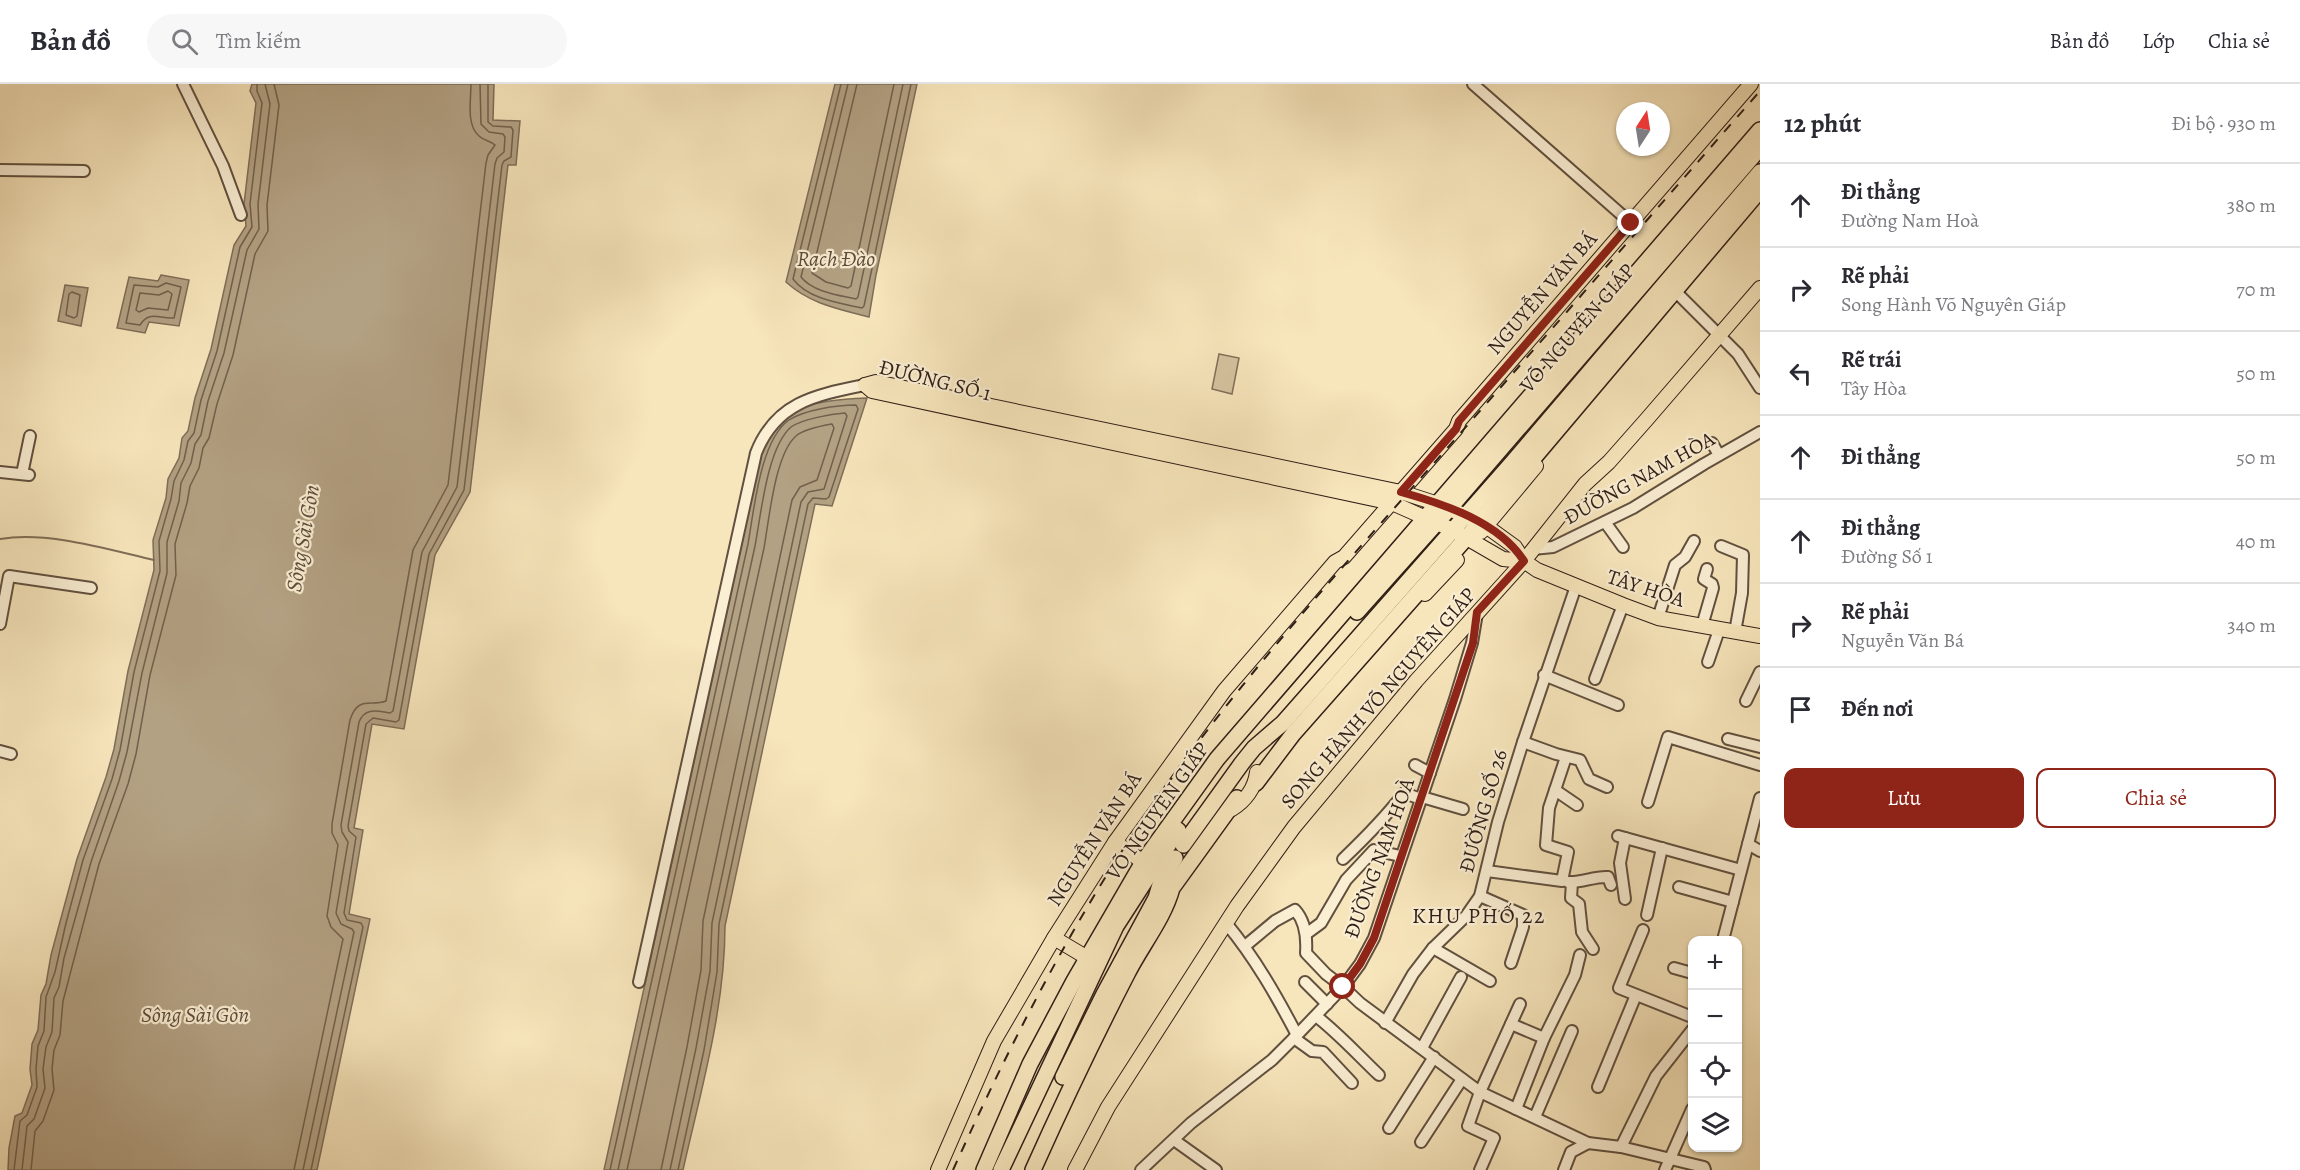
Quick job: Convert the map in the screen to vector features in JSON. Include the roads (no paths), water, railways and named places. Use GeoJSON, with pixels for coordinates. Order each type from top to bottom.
{"type":"FeatureCollection","features":[{"type":"Feature","properties":{"kind":"highway","name":"VÕ NGUYÊN GIÁP"},"geometry":{"type":"LineString","coordinates":[[1444,506],[1760,130]]}},
{"type":"Feature","properties":{"kind":"highway","name":"VÕ NGUYÊN GIÁP"},"geometry":{"type":"LineString","coordinates":[[1444,506],[1760,148]]}},
{"type":"Feature","properties":{"kind":"highway","name":"VÕ NGUYÊN GIÁP"},"geometry":{"type":"LineString","coordinates":[[1477,521],[1477,503],[1760,172]]}},
{"type":"Feature","properties":{"kind":"highway"},"geometry":{"type":"LineString","coordinates":[[1464,536],[1760,190]]}},
{"type":"Feature","properties":{"kind":"highway"},"geometry":{"type":"LineString","coordinates":[[1498,479],[1523,469]]}},
{"type":"Feature","properties":{"kind":"highway"},"geometry":{"type":"LineString","coordinates":[[1432,519],[1444,506]]}},
{"type":"Feature","properties":{"kind":"highway","name":"VÕ NGUYÊN GIÁP"},"geometry":{"type":"LineString","coordinates":[[984,1170],[1030,1064],[1074,981],[1092,961],[1179,829],[1227,762],[1432,519]]}},
{"type":"Feature","properties":{"kind":"highway","name":"VÕ NGUYÊN GIÁP"},"geometry":{"type":"LineString","coordinates":[[1000,1167],[1116,908],[1143,862],[1217,759],[1432,519]]}},
{"type":"Feature","properties":{"kind":"highway","name":"VÕ NGUYÊN GIÁP"},"geometry":{"type":"LineString","coordinates":[[1183,845],[1254,748],[1288,728],[1403,610],[1464,536]]}},
{"type":"Feature","properties":{"kind":"highway","name":"VÕ NGUYÊN GIÁP"},"geometry":{"type":"LineString","coordinates":[[1288,728],[1464,536]]}},
{"type":"Feature","properties":{"kind":"highway"},"geometry":{"type":"LineString","coordinates":[[1253,780],[1279,736],[1288,728]]}},
{"type":"Feature","properties":{"kind":"highway"},"geometry":{"type":"LineString","coordinates":[[1033,1170],[1076,1073],[1137,955],[1168,903],[1172,888],[1237,798]]}},
{"type":"Feature","properties":{"kind":"highway","name":"VÕ NGUYÊN GIÁP"},"geometry":{"type":"LineString","coordinates":[[1024,1170],[1074,1053],[1156,898],[1161,881],[1175,858]]}},
{"type":"Feature","properties":{"kind":"highway"},"geometry":{"type":"LineString","coordinates":[[1156,898],[1172,888]]}},
{"type":"Feature","properties":{"kind":"highway"},"geometry":{"type":"LineString","coordinates":[[1116,908],[1116,926]]}},
{"type":"Feature","properties":{"kind":"main road","name":"NGUYỄN VĂN BÁ"},"geometry":{"type":"LineString","coordinates":[[938,1170],[994,1041],[1054,938],[1114,842],[1209,710],[1335,562],[1339,552],[1456,429],[1459,421],[1751,84]]}},
{"type":"Feature","properties":{"kind":"main road","name":"SONG HÀNH VÕ NGUYÊN GIÁP"},"geometry":{"type":"LineString","coordinates":[[1075,1170],[1108,1107],[1226,923],[1294,827],[1477,612],[1524,561],[1585,484],[1609,462],[1760,288]]}},
{"type":"Feature","properties":{"kind":"main road","name":"ĐƯỜNG SỐ 1"},"geometry":{"type":"LineString","coordinates":[[865,385],[876,382],[1444,506],[1477,521]]}},
{"type":"Feature","properties":{"kind":"main road"},"geometry":{"type":"LineString","coordinates":[[1464,536],[1551,448],[1560,426]]}},
{"type":"Feature","properties":{"kind":"main road","name":"ĐƯỜNG SỐ 1"},"geometry":{"type":"LineString","coordinates":[[1392,496],[1432,519]]}},
{"type":"Feature","properties":{"kind":"main road","name":"TÂY HÒA"},"geometry":{"type":"LineString","coordinates":[[1432,519],[1503,559],[1524,561]]}},
{"type":"Feature","properties":{"kind":"main road","name":"TÂY HÒA"},"geometry":{"type":"LineString","coordinates":[[1477,521],[1515,546],[1524,561],[1537,570],[1576,586],[1658,618],[1760,636]]}},
{"type":"Feature","properties":{"kind":"main road"},"geometry":{"type":"LineString","coordinates":[[1227,812],[1240,804],[1253,780]]}},
{"type":"Feature","properties":{"kind":"main road"},"geometry":{"type":"LineString","coordinates":[[1114,842],[1143,862]]}},
{"type":"Feature","properties":{"kind":"main road"},"geometry":{"type":"LineString","coordinates":[[1054,938],[1092,961]]}},
{"type":"Feature","properties":{"kind":"street"},"geometry":{"type":"LineString","coordinates":[[183,84],[223,166],[241,215]]}},
{"type":"Feature","properties":{"kind":"street"},"geometry":{"type":"LineString","coordinates":[[1473,84],[1631,223]]}},
{"type":"Feature","properties":{"kind":"street"},"geometry":{"type":"LineString","coordinates":[[0,170],[84,171]]}},
{"type":"Feature","properties":{"kind":"street"},"geometry":{"type":"LineString","coordinates":[[1675,291],[1756,370],[1760,388]]}},
{"type":"Feature","properties":{"kind":"street"},"geometry":{"type":"LineString","coordinates":[[639,982],[756,453],[763,436],[782,413],[823,394],[865,385]]}},
{"type":"Feature","properties":{"kind":"street","name":"ĐƯỜNG NAM HÒA"},"geometry":{"type":"LineString","coordinates":[[1533,549],[1553,547],[1633,508],[1760,432]]}},
{"type":"Feature","properties":{"kind":"street"},"geometry":{"type":"LineString","coordinates":[[0,472],[26,474],[30,436]]}},
{"type":"Feature","properties":{"kind":"street"},"geometry":{"type":"LineString","coordinates":[[1712,443],[1719,455]]}},
{"type":"Feature","properties":{"kind":"street"},"geometry":{"type":"LineString","coordinates":[[1605,522],[1623,548]]}},
{"type":"Feature","properties":{"kind":"street"},"geometry":{"type":"LineString","coordinates":[[1658,618],[1675,565],[1685,557],[1695,540]]}},
{"type":"Feature","properties":{"kind":"street"},"geometry":{"type":"LineString","coordinates":[[1721,546],[1743,555],[1742,593],[1736,632]]}},
{"type":"Feature","properties":{"kind":"street"},"geometry":{"type":"LineString","coordinates":[[1702,626],[1713,590],[1712,584],[1704,579],[1707,569]]}},
{"type":"Feature","properties":{"kind":"street"},"geometry":{"type":"LineString","coordinates":[[0,624],[9,576],[91,588]]}},
{"type":"Feature","properties":{"kind":"street","name":"ĐƯỜNG SỐ 26"},"geometry":{"type":"LineString","coordinates":[[1385,1023],[1413,975],[1433,948],[1466,916],[1480,896],[1498,822],[1544,675],[1576,586]]}},
{"type":"Feature","properties":{"kind":"street"},"geometry":{"type":"LineString","coordinates":[[1595,679],[1623,605]]}},
{"type":"Feature","properties":{"kind":"street","name":"ĐƯỜNG NAM HOÀ"},"geometry":{"type":"LineString","coordinates":[[1141,1170],[1191,1123],[1272,1060],[1343,987],[1360,964],[1374,938],[1400,856],[1422,798],[1473,643],[1477,612]]}},
{"type":"Feature","properties":{"kind":"street"},"geometry":{"type":"LineString","coordinates":[[1708,662],[1719,630]]}},
{"type":"Feature","properties":{"kind":"street"},"geometry":{"type":"LineString","coordinates":[[1746,701],[1760,672]]}},
{"type":"Feature","properties":{"kind":"street"},"geometry":{"type":"LineString","coordinates":[[1544,675],[1618,705]]}},
{"type":"Feature","properties":{"kind":"street"},"geometry":{"type":"LineString","coordinates":[[1648,802],[1668,737],[1760,765]]}},
{"type":"Feature","properties":{"kind":"street"},"geometry":{"type":"LineString","coordinates":[[1728,739],[1760,747]]}},
{"type":"Feature","properties":{"kind":"street"},"geometry":{"type":"LineString","coordinates":[[1523,742],[1580,760],[1589,779],[1607,787]]}},
{"type":"Feature","properties":{"kind":"street"},"geometry":{"type":"LineString","coordinates":[[1566,757],[1549,808],[1546,845],[1568,852],[1567,882],[1571,898],[1579,904],[1582,932],[1593,949]]}},
{"type":"Feature","properties":{"kind":"street"},"geometry":{"type":"LineString","coordinates":[[1415,765],[1430,773]]}},
{"type":"Feature","properties":{"kind":"street"},"geometry":{"type":"LineString","coordinates":[[1555,790],[1577,804]]}},
{"type":"Feature","properties":{"kind":"street"},"geometry":{"type":"LineString","coordinates":[[1343,859],[1367,833],[1381,822],[1404,793],[1463,809]]}},
{"type":"Feature","properties":{"kind":"street"},"geometry":{"type":"LineString","coordinates":[[1724,936],[1748,844],[1756,825],[1760,798]]}},
{"type":"Feature","properties":{"kind":"street"},"geometry":{"type":"LineString","coordinates":[[1624,899],[1620,863],[1622,837],[1742,870]]}},
{"type":"Feature","properties":{"kind":"street"},"geometry":{"type":"LineString","coordinates":[[1748,844],[1760,851]]}},
{"type":"Feature","properties":{"kind":"street"},"geometry":{"type":"LineString","coordinates":[[1647,915],[1662,848]]}},
{"type":"Feature","properties":{"kind":"street"},"geometry":{"type":"LineString","coordinates":[[1306,934],[1321,923],[1346,880],[1374,850],[1400,856]]}},
{"type":"Feature","properties":{"kind":"street"},"geometry":{"type":"LineString","coordinates":[[1487,871],[1567,882],[1584,882],[1608,877],[1611,885]]}},
{"type":"Feature","properties":{"kind":"street"},"geometry":{"type":"LineString","coordinates":[[1679,887],[1733,902]]}},
{"type":"Feature","properties":{"kind":"street"},"geometry":{"type":"LineString","coordinates":[[1480,896],[1523,915],[1523,927],[1511,963]]}},
{"type":"Feature","properties":{"kind":"street"},"geometry":{"type":"LineString","coordinates":[[1245,946],[1275,921],[1295,910],[1306,934],[1306,953],[1326,974],[1385,1023],[1480,1092],[1588,1143],[1621,1147],[1704,1167],[1705,1170]]}},
{"type":"Feature","properties":{"kind":"street"},"geometry":{"type":"LineString","coordinates":[[1226,923],[1268,980],[1296,1036],[1312,1052],[1323,1052],[1352,1083]]}},
{"type":"Feature","properties":{"kind":"street"},"geometry":{"type":"LineString","coordinates":[[1643,930],[1619,988],[1688,1015]]}},
{"type":"Feature","properties":{"kind":"street"},"geometry":{"type":"LineString","coordinates":[[1433,948],[1490,981]]}},
{"type":"Feature","properties":{"kind":"street"},"geometry":{"type":"LineString","coordinates":[[1516,1109],[1544,1038],[1575,975],[1580,956]]}},
{"type":"Feature","properties":{"kind":"street"},"geometry":{"type":"LineString","coordinates":[[1674,968],[1688,972]]}},
{"type":"Feature","properties":{"kind":"street"},"geometry":{"type":"LineString","coordinates":[[1422,1048],[1461,977]]}},
{"type":"Feature","properties":{"kind":"street"},"geometry":{"type":"LineString","coordinates":[[1305,982],[1327,1004]]}},
{"type":"Feature","properties":{"kind":"street"},"geometry":{"type":"LineString","coordinates":[[1598,1087],[1636,995]]}},
{"type":"Feature","properties":{"kind":"street"},"geometry":{"type":"LineString","coordinates":[[1480,1170],[1494,1138],[1468,1126],[1480,1092],[1520,1004]]}},
{"type":"Feature","properties":{"kind":"street"},"geometry":{"type":"LineString","coordinates":[[1316,1016],[1338,1033],[1349,1047],[1379,1075]]}},
{"type":"Feature","properties":{"kind":"street"},"geometry":{"type":"LineString","coordinates":[[1511,1024],[1544,1038]]}},
{"type":"Feature","properties":{"kind":"street"},"geometry":{"type":"LineString","coordinates":[[1535,1117],[1572,1031]]}},
{"type":"Feature","properties":{"kind":"street"},"geometry":{"type":"LineString","coordinates":[[1621,1147],[1656,1076],[1688,1035]]}},
{"type":"Feature","properties":{"kind":"street"},"geometry":{"type":"LineString","coordinates":[[1389,1128],[1434,1057]]}},
{"type":"Feature","properties":{"kind":"street"},"geometry":{"type":"LineString","coordinates":[[1421,1142],[1462,1079]]}},
{"type":"Feature","properties":{"kind":"street"},"geometry":{"type":"LineString","coordinates":[[1665,1170],[1688,1118]]}},
{"type":"Feature","properties":{"kind":"street"},"geometry":{"type":"LineString","coordinates":[[1174,1140],[1216,1170]]}},
{"type":"Feature","properties":{"kind":"street"},"geometry":{"type":"LineString","coordinates":[[1564,1170],[1571,1152],[1588,1143]]}},
{"type":"Feature","properties":{"kind":"water","name":"Sông Sài Gòn"},"geometry":{"type":"Polygon","coordinates":[[[252,84],[494,84],[493,120],[520,121],[516,165],[508,165],[470,492],[435,555],[404,729],[372,724],[354,828],[363,830],[349,914],[370,919],[317,1170],[8,1170],[9,1148],[15,1116],[22,1113],[32,1085],[30,1069],[32,1044],[38,1030],[41,995],[46,984],[51,955],[77,859],[114,749],[128,671],[154,570],[153,540],[166,498],[168,479],[179,458],[182,438],[188,431],[195,398],[211,349],[234,245],[246,226],[244,204],[256,103],[250,91],[252,84]]]}},
{"type":"Feature","properties":{"kind":"water","name":"Rạch Đào"},"geometry":{"type":"Polygon","coordinates":[[[835,84],[917,84],[869,317],[815,301],[786,282],[835,84]]]}},
{"type":"Feature","properties":{"kind":"water"},"geometry":{"type":"Polygon","coordinates":[[[161,275],[189,280],[179,326],[149,322],[145,333],[117,328],[129,277],[158,281],[161,275]]]}},
{"type":"Feature","properties":{"kind":"water"},"geometry":{"type":"Polygon","coordinates":[[[65,285],[88,288],[81,326],[58,321],[65,285]]]}},
{"type":"Feature","properties":{"kind":"water"},"geometry":{"type":"Polygon","coordinates":[[[867,398],[832,506],[815,504],[725,926],[724,957],[716,1018],[683,1170],[604,1170],[742,543],[755,471],[761,452],[768,435],[790,412],[818,403],[867,398]]]}},
{"type":"Feature","properties":{"kind":"waterway"},"geometry":{"type":"LineString","coordinates":[[0,539],[18,537],[57,539],[154,560]]}},
{"type":"Feature","properties":{"kind":"railway"},"geometry":{"type":"LineString","coordinates":[[953,1170],[997,1076],[1069,938],[1123,849],[1214,721],[1315,599],[1760,91]]}},
{"type":"Feature","properties":{"kind":"district","name":"KHU PHỐ 22"},"geometry":{"type":"Point","coordinates":[1479,915]}}]}
